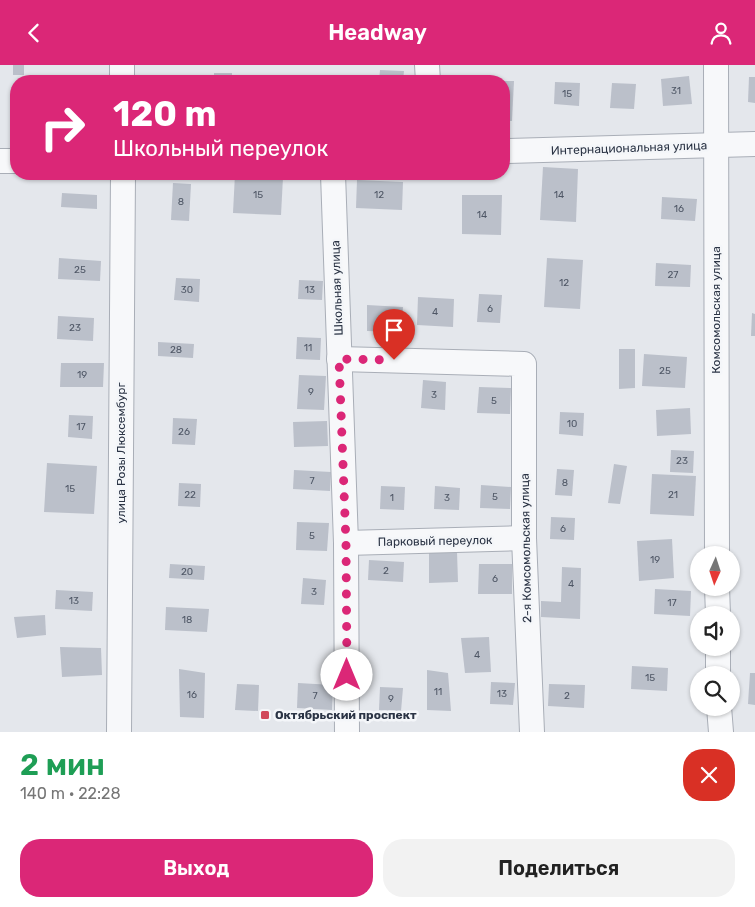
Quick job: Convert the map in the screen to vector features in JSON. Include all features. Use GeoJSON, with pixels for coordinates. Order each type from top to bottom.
{"type":"FeatureCollection","features":[{"type":"Feature","properties":{"kind":"street","name":"Комсомольская улица"},"geometry":{"type":"LineString","coordinates":[[716,65],[717,546]]}},
{"type":"Feature","properties":{"kind":"street","name":"Интернациональная улица"},"geometry":{"type":"LineString","coordinates":[[510,151],[755,144]]}},
{"type":"Feature","properties":{"kind":"street","name":"улица Розы Люксембург"},"geometry":{"type":"LineString","coordinates":[[119,732],[123,180]]}},
{"type":"Feature","properties":{"kind":"street","name":"Школьная улица"},"geometry":{"type":"LineString","coordinates":[[333,180],[346,543],[347,732]]}},
{"type":"Feature","properties":{"kind":"street","name":"2-я Комсомольская улица"},"geometry":{"type":"LineString","coordinates":[[339,359],[524,364],[524,538],[532,732]]}},
{"type":"Feature","properties":{"kind":"street","name":"Парковый переулок"},"geometry":{"type":"LineString","coordinates":[[346,543],[524,538]]}},
{"type":"Feature","properties":{"kind":"street"},"geometry":{"type":"LineString","coordinates":[[720,716],[721,732]]}},
{"type":"Feature","properties":{"kind":"building"},"geometry":{"type":"Polygon","coordinates":[[[13,65],[24,65],[24,75],[13,75],[13,65]]]}},
{"type":"Feature","properties":{"kind":"building"},"geometry":{"type":"Polygon","coordinates":[[[380,70],[404,71],[404,75],[380,75],[380,70]]]}},
{"type":"Feature","properties":{"kind":"building"},"geometry":{"type":"Polygon","coordinates":[[[214,73],[232,73],[232,75],[214,75],[214,73]]]}},
{"type":"Feature","properties":{"kind":"building"},"geometry":{"type":"Polygon","coordinates":[[[689,76],[692,104],[663,106],[661,79],[689,76]]]}},
{"type":"Feature","properties":{"kind":"building"},"geometry":{"type":"Polygon","coordinates":[[[749,77],[755,77],[755,103],[748,102],[749,77]]]}},
{"type":"Feature","properties":{"kind":"building"},"geometry":{"type":"Polygon","coordinates":[[[510,81],[514,81],[512,121],[510,121],[510,81]]]}},
{"type":"Feature","properties":{"kind":"building"},"geometry":{"type":"Polygon","coordinates":[[[555,82],[580,83],[579,106],[554,104],[555,82]]]}},
{"type":"Feature","properties":{"kind":"building"},"geometry":{"type":"Polygon","coordinates":[[[612,83],[636,84],[634,109],[610,108],[612,83]]]}},
{"type":"Feature","properties":{"kind":"building"},"geometry":{"type":"Polygon","coordinates":[[[543,167],[578,169],[576,222],[540,220],[543,167]]]}},
{"type":"Feature","properties":{"kind":"building"},"geometry":{"type":"Polygon","coordinates":[[[235,180],[283,180],[281,215],[233,213],[235,180]]]}},
{"type":"Feature","properties":{"kind":"building"},"geometry":{"type":"Polygon","coordinates":[[[357,180],[403,182],[402,210],[356,208],[357,180]]]}},
{"type":"Feature","properties":{"kind":"building"},"geometry":{"type":"Polygon","coordinates":[[[173,183],[191,184],[189,221],[171,220],[173,183]]]}},
{"type":"Feature","properties":{"kind":"building"},"geometry":{"type":"Polygon","coordinates":[[[62,193],[97,195],[97,209],[61,207],[62,193]]]}},
{"type":"Feature","properties":{"kind":"building"},"geometry":{"type":"Polygon","coordinates":[[[462,195],[502,195],[501,235],[462,234],[462,195]]]}},
{"type":"Feature","properties":{"kind":"building"},"geometry":{"type":"Polygon","coordinates":[[[662,197],[697,199],[695,221],[661,219],[662,197]]]}},
{"type":"Feature","properties":{"kind":"building"},"geometry":{"type":"Polygon","coordinates":[[[59,258],[101,261],[100,281],[58,279],[59,258]]]}},
{"type":"Feature","properties":{"kind":"building"},"geometry":{"type":"Polygon","coordinates":[[[547,258],[583,260],[580,309],[544,307],[547,258]]]}},
{"type":"Feature","properties":{"kind":"building"},"geometry":{"type":"Polygon","coordinates":[[[656,263],[691,265],[690,287],[655,286],[656,263]]]}},
{"type":"Feature","properties":{"kind":"building"},"geometry":{"type":"Polygon","coordinates":[[[176,278],[200,279],[199,302],[174,300],[176,278]]]}},
{"type":"Feature","properties":{"kind":"building"},"geometry":{"type":"Polygon","coordinates":[[[299,280],[323,281],[322,300],[298,299],[299,280]]]}},
{"type":"Feature","properties":{"kind":"building"},"geometry":{"type":"Polygon","coordinates":[[[479,294],[502,295],[500,323],[477,322],[479,294]]]}},
{"type":"Feature","properties":{"kind":"building"},"geometry":{"type":"Polygon","coordinates":[[[418,297],[454,299],[453,327],[417,325],[418,297]]]}},
{"type":"Feature","properties":{"kind":"building"},"geometry":{"type":"Polygon","coordinates":[[[367,305],[403,307],[401,332],[367,331],[367,305]]]}},
{"type":"Feature","properties":{"kind":"building"},"geometry":{"type":"Polygon","coordinates":[[[752,313],[755,314],[755,336],[751,336],[752,313]]]}},
{"type":"Feature","properties":{"kind":"building"},"geometry":{"type":"Polygon","coordinates":[[[58,316],[94,318],[93,341],[57,339],[58,316]]]}},
{"type":"Feature","properties":{"kind":"building"},"geometry":{"type":"Polygon","coordinates":[[[297,337],[321,338],[320,360],[296,359],[297,337]]]}},
{"type":"Feature","properties":{"kind":"building"},"geometry":{"type":"Polygon","coordinates":[[[158,342],[194,344],[193,358],[158,356],[158,342]]]}},
{"type":"Feature","properties":{"kind":"building"},"geometry":{"type":"Polygon","coordinates":[[[619,349],[635,349],[635,388],[619,389],[619,349]]]}},
{"type":"Feature","properties":{"kind":"building"},"geometry":{"type":"Polygon","coordinates":[[[644,354],[687,357],[685,388],[642,386],[644,354]]]}},
{"type":"Feature","properties":{"kind":"building"},"geometry":{"type":"Polygon","coordinates":[[[61,363],[104,363],[103,387],[60,387],[61,363]]]}},
{"type":"Feature","properties":{"kind":"building"},"geometry":{"type":"Polygon","coordinates":[[[299,375],[326,376],[324,410],[297,409],[299,375]]]}},
{"type":"Feature","properties":{"kind":"building"},"geometry":{"type":"Polygon","coordinates":[[[423,380],[446,382],[445,410],[421,408],[423,380]]]}},
{"type":"Feature","properties":{"kind":"building"},"geometry":{"type":"Polygon","coordinates":[[[479,387],[511,388],[510,414],[477,413],[479,387]]]}},
{"type":"Feature","properties":{"kind":"building"},"geometry":{"type":"Polygon","coordinates":[[[690,408],[691,434],[657,436],[656,410],[690,408]]]}},
{"type":"Feature","properties":{"kind":"building"},"geometry":{"type":"Polygon","coordinates":[[[560,412],[584,413],[583,436],[559,434],[560,412]]]}},
{"type":"Feature","properties":{"kind":"building"},"geometry":{"type":"Polygon","coordinates":[[[69,415],[93,416],[92,439],[68,437],[69,415]]]}},
{"type":"Feature","properties":{"kind":"building"},"geometry":{"type":"Polygon","coordinates":[[[173,418],[197,419],[195,445],[172,444],[173,418]]]}},
{"type":"Feature","properties":{"kind":"building"},"geometry":{"type":"Polygon","coordinates":[[[327,421],[328,446],[294,447],[293,422],[327,421]]]}},
{"type":"Feature","properties":{"kind":"building"},"geometry":{"type":"Polygon","coordinates":[[[671,450],[694,451],[693,473],[670,472],[671,450]]]}},
{"type":"Feature","properties":{"kind":"building"},"geometry":{"type":"Polygon","coordinates":[[[47,463],[97,466],[94,514],[44,512],[47,463]]]}},
{"type":"Feature","properties":{"kind":"building"},"geometry":{"type":"Polygon","coordinates":[[[614,464],[627,466],[620,504],[608,503],[614,464]]]}},
{"type":"Feature","properties":{"kind":"building"},"geometry":{"type":"Polygon","coordinates":[[[557,469],[574,470],[572,496],[555,495],[557,469]]]}},
{"type":"Feature","properties":{"kind":"building"},"geometry":{"type":"Polygon","coordinates":[[[294,470],[331,472],[330,491],[293,489],[294,470]]]}},
{"type":"Feature","properties":{"kind":"building"},"geometry":{"type":"Polygon","coordinates":[[[652,474],[696,476],[694,516],[650,514],[652,474]]]}},
{"type":"Feature","properties":{"kind":"building"},"geometry":{"type":"Polygon","coordinates":[[[179,483],[201,484],[200,507],[178,506],[179,483]]]}},
{"type":"Feature","properties":{"kind":"building"},"geometry":{"type":"Polygon","coordinates":[[[481,485],[511,487],[510,509],[480,508],[481,485]]]}},
{"type":"Feature","properties":{"kind":"building"},"geometry":{"type":"Polygon","coordinates":[[[381,486],[405,487],[404,510],[380,509],[381,486]]]}},
{"type":"Feature","properties":{"kind":"building"},"geometry":{"type":"Polygon","coordinates":[[[435,486],[460,488],[459,510],[434,509],[435,486]]]}},
{"type":"Feature","properties":{"kind":"building"},"geometry":{"type":"Polygon","coordinates":[[[551,517],[575,518],[574,540],[550,539],[551,517]]]}},
{"type":"Feature","properties":{"kind":"building"},"geometry":{"type":"Polygon","coordinates":[[[297,522],[329,523],[327,551],[296,550],[297,522]]]}},
{"type":"Feature","properties":{"kind":"building"},"geometry":{"type":"Polygon","coordinates":[[[672,539],[674,578],[639,581],[637,541],[672,539]]]}},
{"type":"Feature","properties":{"kind":"building"},"geometry":{"type":"Polygon","coordinates":[[[429,552],[457,552],[458,582],[429,583],[429,552]]]}},
{"type":"Feature","properties":{"kind":"building"},"geometry":{"type":"Polygon","coordinates":[[[369,560],[404,562],[403,582],[368,580],[369,560]]]}},
{"type":"Feature","properties":{"kind":"building"},"geometry":{"type":"Polygon","coordinates":[[[170,564],[205,566],[204,580],[169,578],[170,564]]]}},
{"type":"Feature","properties":{"kind":"building"},"geometry":{"type":"Polygon","coordinates":[[[479,564],[512,564],[512,594],[478,594],[479,564]]]}},
{"type":"Feature","properties":{"kind":"building"},"geometry":{"type":"Polygon","coordinates":[[[562,567],[581,568],[580,619],[541,617],[541,601],[561,602],[562,567]]]}},
{"type":"Feature","properties":{"kind":"building"},"geometry":{"type":"Polygon","coordinates":[[[303,578],[326,580],[324,605],[301,604],[303,578]]]}},
{"type":"Feature","properties":{"kind":"building"},"geometry":{"type":"Polygon","coordinates":[[[655,589],[690,591],[690,616],[654,614],[655,589]]]}},
{"type":"Feature","properties":{"kind":"building"},"geometry":{"type":"Polygon","coordinates":[[[56,590],[93,592],[92,611],[55,609],[56,590]]]}},
{"type":"Feature","properties":{"kind":"building"},"geometry":{"type":"Polygon","coordinates":[[[166,607],[209,609],[207,632],[165,630],[166,607]]]}},
{"type":"Feature","properties":{"kind":"building"},"geometry":{"type":"Polygon","coordinates":[[[45,615],[46,635],[17,638],[14,617],[45,615]]]}},
{"type":"Feature","properties":{"kind":"building"},"geometry":{"type":"Polygon","coordinates":[[[489,637],[491,672],[465,673],[461,638],[489,637]]]}},
{"type":"Feature","properties":{"kind":"building"},"geometry":{"type":"Polygon","coordinates":[[[60,647],[101,648],[102,675],[62,677],[60,647]]]}},
{"type":"Feature","properties":{"kind":"building"},"geometry":{"type":"Polygon","coordinates":[[[632,666],[668,668],[667,691],[631,689],[632,666]]]}},
{"type":"Feature","properties":{"kind":"building"},"geometry":{"type":"Polygon","coordinates":[[[179,669],[205,673],[204,718],[180,717],[179,669]]]}},
{"type":"Feature","properties":{"kind":"building"},"geometry":{"type":"Polygon","coordinates":[[[427,670],[448,673],[451,711],[427,710],[427,670]]]}},
{"type":"Feature","properties":{"kind":"building"},"geometry":{"type":"Polygon","coordinates":[[[750,673],[755,673],[755,705],[748,704],[750,673]]]}},
{"type":"Feature","properties":{"kind":"building"},"geometry":{"type":"Polygon","coordinates":[[[491,682],[515,683],[513,705],[490,704],[491,682]]]}},
{"type":"Feature","properties":{"kind":"building"},"geometry":{"type":"Polygon","coordinates":[[[298,683],[333,685],[332,710],[297,708],[298,683]]]}},
{"type":"Feature","properties":{"kind":"building"},"geometry":{"type":"Polygon","coordinates":[[[237,684],[259,685],[258,711],[235,710],[237,684]]]}},
{"type":"Feature","properties":{"kind":"building"},"geometry":{"type":"Polygon","coordinates":[[[549,684],[585,685],[584,708],[548,706],[549,684]]]}},
{"type":"Feature","properties":{"kind":"building"},"geometry":{"type":"Polygon","coordinates":[[[380,687],[403,688],[401,711],[379,710],[380,687]]]}},
{"type":"Feature","properties":{"kind":"place","name":"Октябрьский проспект"},"geometry":{"type":"Point","coordinates":[265,715]}},
{"type":"Feature","properties":{"kind":"route"},"geometry":{"type":"LineString","coordinates":[[347,675],[346,543],[339,359],[394,360]]}}]}
